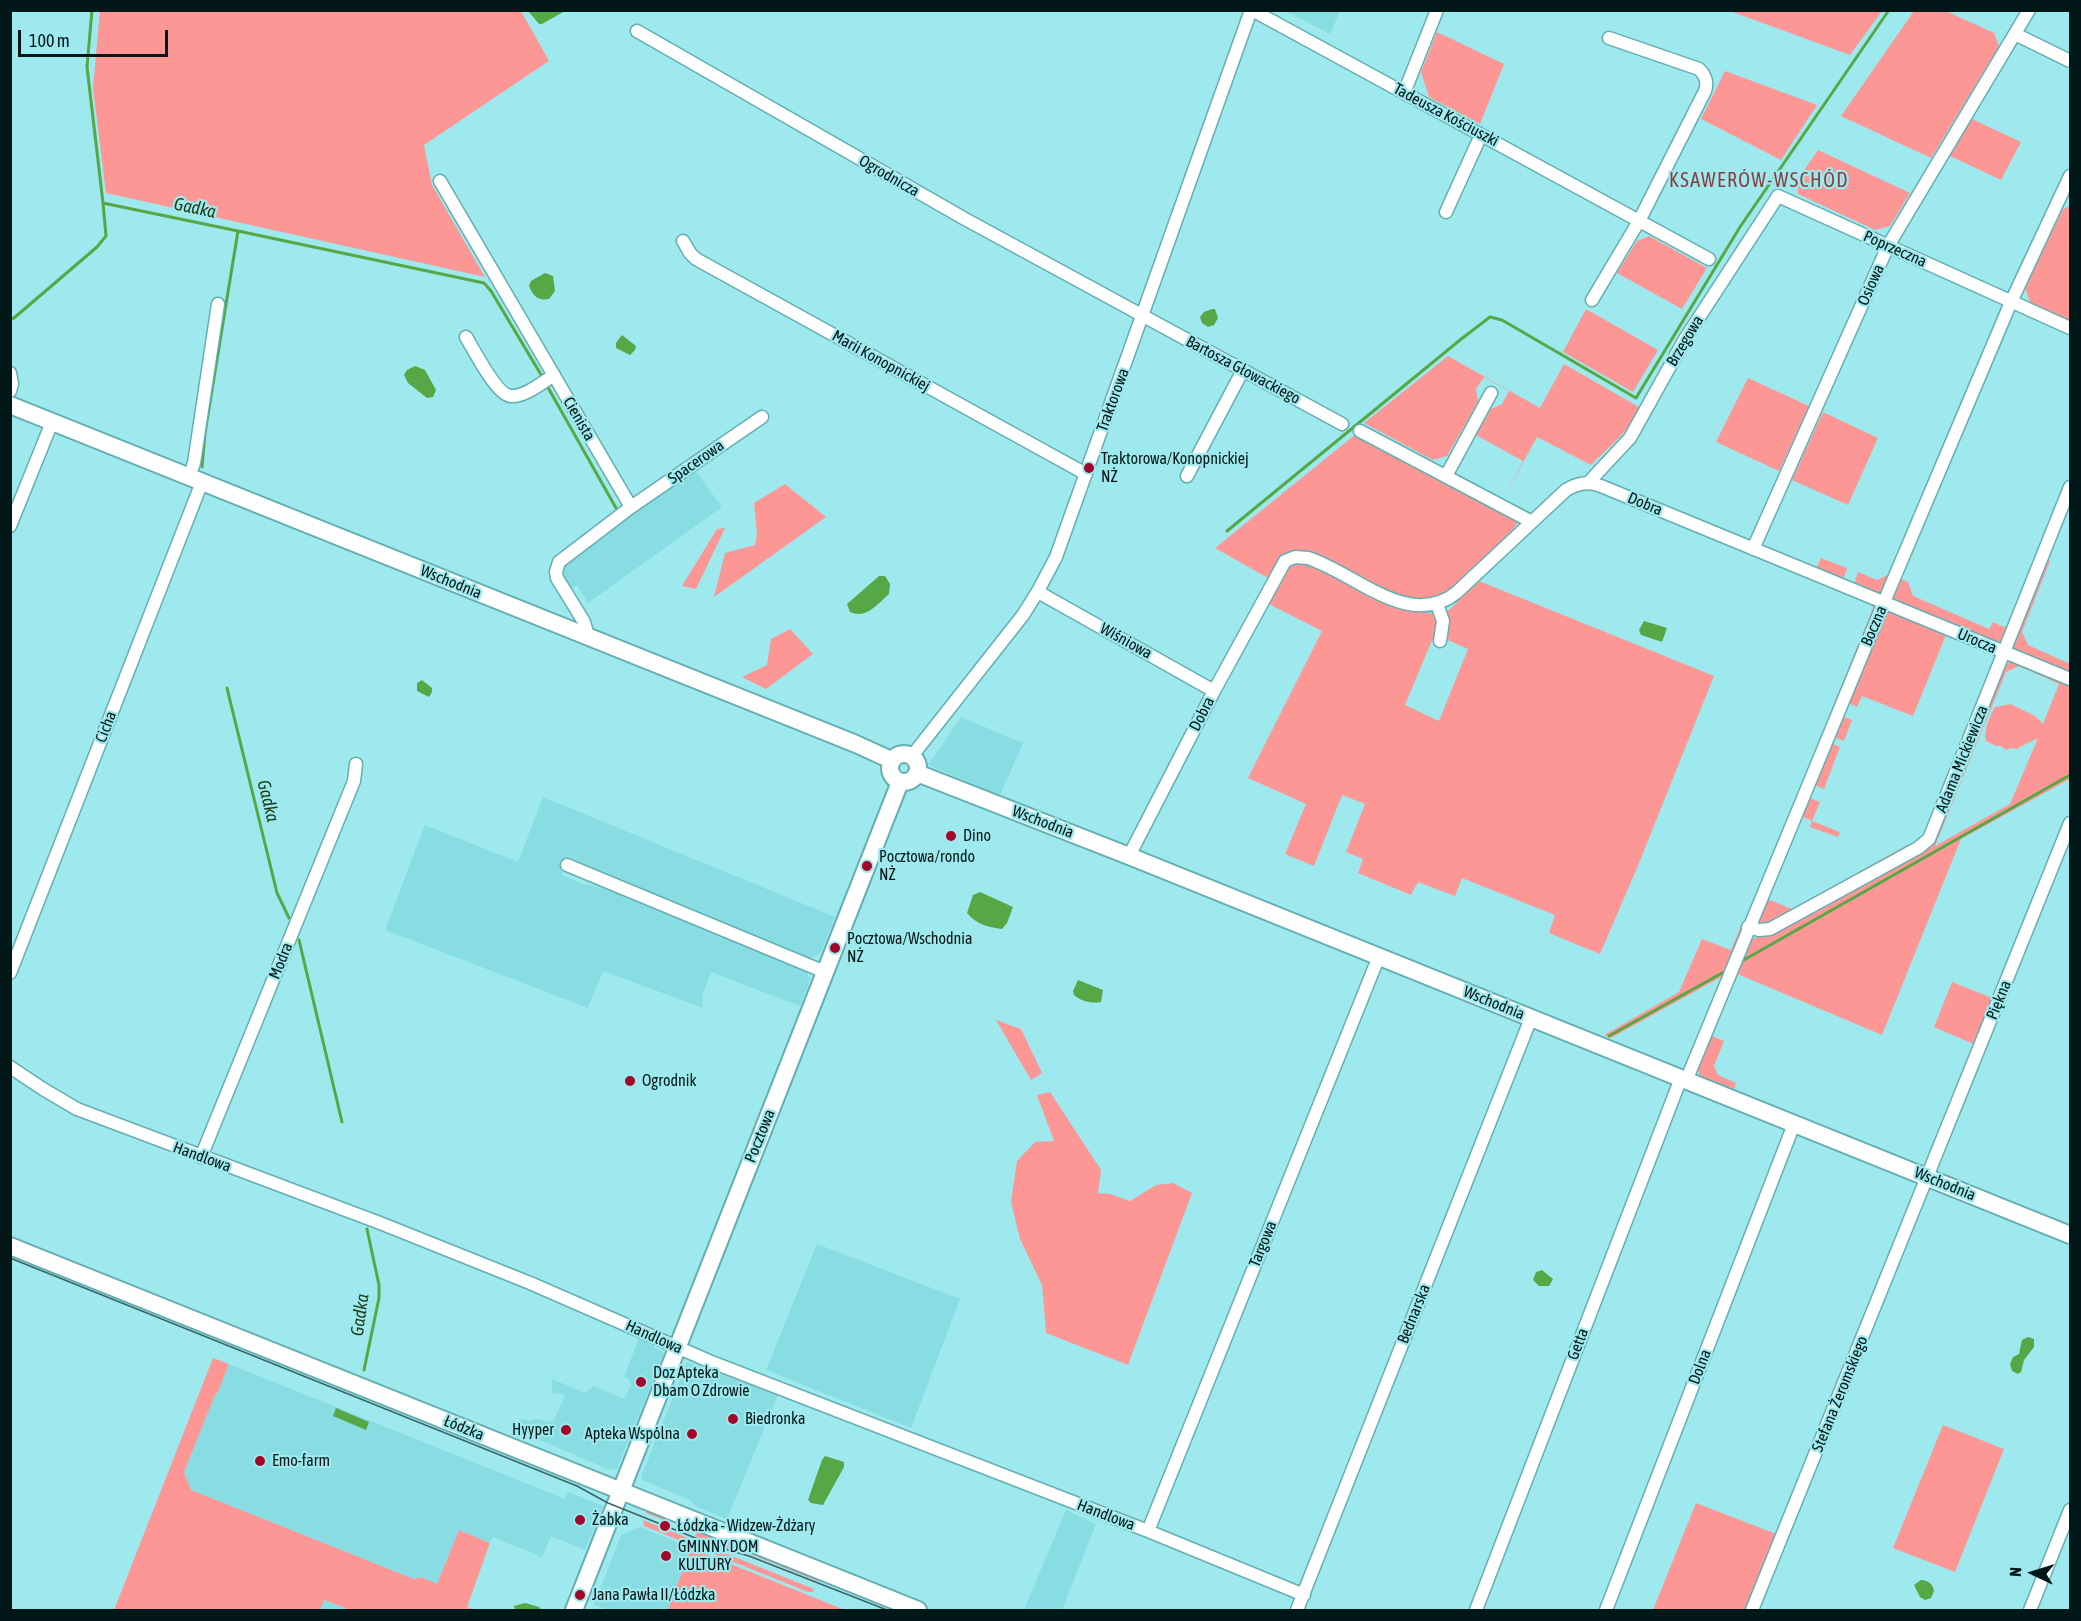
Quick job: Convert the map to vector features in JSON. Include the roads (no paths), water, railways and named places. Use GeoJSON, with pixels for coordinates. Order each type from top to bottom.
{"type":"FeatureCollection","features":[{"type":"Feature","properties":{"kind":"street","name":"Tadeusza Kościuszki"},"geometry":{"type":"LineString","coordinates":[[1252,10],[1709,259]]}},
{"type":"Feature","properties":{"kind":"street","name":"Traktorowa"},"geometry":{"type":"LineString","coordinates":[[912,756],[1023,615],[1056,557],[1252,10]]}},
{"type":"Feature","properties":{"kind":"street"},"geometry":{"type":"LineString","coordinates":[[1404,93],[1437,10]]}},
{"type":"Feature","properties":{"kind":"street","name":"Osiowa"},"geometry":{"type":"LineString","coordinates":[[1753,549],[1888,246],[2029,10]]}},
{"type":"Feature","properties":{"kind":"street","name":"Ogrodnicza"},"geometry":{"type":"LineString","coordinates":[[637,31],[965,219],[1143,317]]}},
{"type":"Feature","properties":{"kind":"street"},"geometry":{"type":"LineString","coordinates":[[2015,34],[2070,61]]}},
{"type":"Feature","properties":{"kind":"street"},"geometry":{"type":"LineString","coordinates":[[1592,300],[1639,221],[1705,91],[1706,79],[1699,69],[1610,38]]}},
{"type":"Feature","properties":{"kind":"street"},"geometry":{"type":"LineString","coordinates":[[1446,212],[1481,135]]}},
{"type":"Feature","properties":{"kind":"street","name":"Boczna"},"geometry":{"type":"LineString","coordinates":[[1683,1079],[2011,302],[2067,192],[2070,176]]}},
{"type":"Feature","properties":{"kind":"street","name":"Cienista"},"geometry":{"type":"LineString","coordinates":[[440,181],[631,507]]}},
{"type":"Feature","properties":{"kind":"street","name":"Poprzeczna"},"geometry":{"type":"LineString","coordinates":[[1778,196],[2070,328]]}},
{"type":"Feature","properties":{"kind":"street","name":"Brzegowa"},"geometry":{"type":"LineString","coordinates":[[1588,483],[1630,438],[1685,339],[1778,196]]}},
{"type":"Feature","properties":{"kind":"street","name":"Marii Konopnickiej"},"geometry":{"type":"LineString","coordinates":[[682,241],[696,259],[1086,474]]}},
{"type":"Feature","properties":{"kind":"street","name":"Cicha"},"geometry":{"type":"LineString","coordinates":[[10,973],[196,480],[194,464],[218,304]]}},
{"type":"Feature","properties":{"kind":"street","name":"Bartosza Głowackiego"},"geometry":{"type":"LineString","coordinates":[[1143,317],[1342,424]]}},
{"type":"Feature","properties":{"kind":"street"},"geometry":{"type":"LineString","coordinates":[[466,337],[499,389],[508,396],[514,397],[521,394],[554,375]]}},
{"type":"Feature","properties":{"kind":"street"},"geometry":{"type":"LineString","coordinates":[[1186,476],[1243,370]]}},
{"type":"Feature","properties":{"kind":"street"},"geometry":{"type":"LineString","coordinates":[[10,374],[12,384],[10,391]]}},
{"type":"Feature","properties":{"kind":"street"},"geometry":{"type":"LineString","coordinates":[[1446,476],[1491,393]]}},
{"type":"Feature","properties":{"kind":"street","name":"Wschodnia"},"geometry":{"type":"LineString","coordinates":[[10,405],[891,760]]}},
{"type":"Feature","properties":{"kind":"street","name":"Spacerowa"},"geometry":{"type":"LineString","coordinates":[[631,507],[762,417]]}},
{"type":"Feature","properties":{"kind":"street"},"geometry":{"type":"LineString","coordinates":[[10,526],[52,422]]}},
{"type":"Feature","properties":{"kind":"street"},"geometry":{"type":"LineString","coordinates":[[1360,431],[1532,522]]}},
{"type":"Feature","properties":{"kind":"street"},"geometry":{"type":"LineString","coordinates":[[1440,641],[1443,621],[1437,604],[1456,593],[1566,490],[1588,483]]}},
{"type":"Feature","properties":{"kind":"street","name":"Dobra"},"geometry":{"type":"LineString","coordinates":[[1588,483],[1601,486],[1884,602]]}},
{"type":"Feature","properties":{"kind":"street","name":"Adama Mickiewicza"},"geometry":{"type":"LineString","coordinates":[[1748,927],[1759,930],[1770,928],[1927,842],[2070,487]]}},
{"type":"Feature","properties":{"kind":"street"},"geometry":{"type":"LineString","coordinates":[[588,636],[584,622],[557,578],[557,567],[562,558],[631,507]]}},
{"type":"Feature","properties":{"kind":"street","name":"Dobra"},"geometry":{"type":"LineString","coordinates":[[1129,856],[1280,567],[1291,558],[1303,557],[1321,563],[1403,604],[1422,606],[1437,604]]}},
{"type":"Feature","properties":{"kind":"street","name":"Wiśniowa"},"geometry":{"type":"LineString","coordinates":[[1038,592],[1214,691]]}},
{"type":"Feature","properties":{"kind":"street","name":"Urocza"},"geometry":{"type":"LineString","coordinates":[[1884,602],[2070,679]]}},
{"type":"Feature","properties":{"kind":"street"},"geometry":{"type":"LineString","coordinates":[[900,754],[912,756],[917,764],[917,773],[910,781],[900,782],[891,774],[891,760],[900,754]]}},
{"type":"Feature","properties":{"kind":"street","name":"Modra"},"geometry":{"type":"LineString","coordinates":[[201,1157],[354,781],[356,764]]}},
{"type":"Feature","properties":{"kind":"street","name":"Wschodnia"},"geometry":{"type":"LineString","coordinates":[[917,773],[1379,956],[2070,1235]]}},
{"type":"Feature","properties":{"kind":"street","name":"Pocztowa"},"geometry":{"type":"LineString","coordinates":[[574,1611],[900,782]]}},
{"type":"Feature","properties":{"kind":"street","name":"Piękna"},"geometry":{"type":"LineString","coordinates":[[1927,1177],[2070,823]]}},
{"type":"Feature","properties":{"kind":"street"},"geometry":{"type":"LineString","coordinates":[[567,865],[825,972]]}},
{"type":"Feature","properties":{"kind":"street","name":"Targowa"},"geometry":{"type":"LineString","coordinates":[[1148,1531],[1379,956]]}},
{"type":"Feature","properties":{"kind":"street","name":"Bednarska"},"geometry":{"type":"LineString","coordinates":[[1297,1611],[1531,1018]]}},
{"type":"Feature","properties":{"kind":"street","name":"Handlowa"},"geometry":{"type":"LineString","coordinates":[[10,1067],[77,1109],[380,1223],[530,1283],[677,1347],[1148,1531],[1304,1595]]}},
{"type":"Feature","properties":{"kind":"street","name":"Getta"},"geometry":{"type":"LineString","coordinates":[[1476,1611],[1683,1079]]}},
{"type":"Feature","properties":{"kind":"street","name":"Dolna"},"geometry":{"type":"LineString","coordinates":[[1606,1611],[1794,1124]]}},
{"type":"Feature","properties":{"kind":"street","name":"Stefana Żeromskiego"},"geometry":{"type":"LineString","coordinates":[[1752,1611],[1927,1177]]}},
{"type":"Feature","properties":{"kind":"street","name":"Łódzka"},"geometry":{"type":"LineString","coordinates":[[10,1246],[918,1611]]}},
{"type":"Feature","properties":{"kind":"street"},"geometry":{"type":"LineString","coordinates":[[2030,1611],[2070,1510]]}},
{"type":"Feature","properties":{"kind":"waterway","name":"Gadka"},"geometry":{"type":"LineString","coordinates":[[92,10],[87,67],[103,203],[238,231],[205,433],[202,467]]}},
{"type":"Feature","properties":{"kind":"waterway"},"geometry":{"type":"LineString","coordinates":[[1227,531],[1490,317],[1502,320],[1636,398],[1740,227],[1889,10]]}},
{"type":"Feature","properties":{"kind":"waterway"},"geometry":{"type":"LineString","coordinates":[[10,319],[97,247],[106,236],[103,203]]}},
{"type":"Feature","properties":{"kind":"waterway"},"geometry":{"type":"LineString","coordinates":[[238,231],[484,283],[543,378]]}},
{"type":"Feature","properties":{"kind":"waterway"},"geometry":{"type":"LineString","coordinates":[[546,384],[616,508]]}},
{"type":"Feature","properties":{"kind":"waterway","name":"Gadka"},"geometry":{"type":"LineString","coordinates":[[227,688],[277,893],[289,918]]}},
{"type":"Feature","properties":{"kind":"waterway"},"geometry":{"type":"LineString","coordinates":[[1742,961],[2070,775]]}},
{"type":"Feature","properties":{"kind":"waterway","name":"Gadka"},"geometry":{"type":"LineString","coordinates":[[299,940],[342,1122]]}},
{"type":"Feature","properties":{"kind":"waterway"},"geometry":{"type":"LineString","coordinates":[[1609,1036],[1722,973]]}},
{"type":"Feature","properties":{"kind":"waterway","name":"Gadka"},"geometry":{"type":"LineString","coordinates":[[364,1370],[379,1298],[379,1285],[367,1229]]}},
{"type":"Feature","properties":{"kind":"tram line"},"geometry":{"type":"LineString","coordinates":[[10,1258],[577,1486],[608,1503],[887,1610]]}},
{"type":"Feature","properties":{"kind":"place","name":"Traktorowa/Konopnickiej NŻ"},"geometry":{"type":"Point","coordinates":[1089,468]}},
{"type":"Feature","properties":{"kind":"place","name":"Dino"},"geometry":{"type":"Point","coordinates":[951,836]}},
{"type":"Feature","properties":{"kind":"place","name":"Pocztowa/rondo NŻ"},"geometry":{"type":"Point","coordinates":[867,866]}},
{"type":"Feature","properties":{"kind":"place","name":"Pocztowa/Wschodnia NŻ"},"geometry":{"type":"Point","coordinates":[835,948]}},
{"type":"Feature","properties":{"kind":"place","name":"Ogrodnik"},"geometry":{"type":"Point","coordinates":[630,1081]}},
{"type":"Feature","properties":{"kind":"place","name":"Doz Apteka Dbam O Zdrowie"},"geometry":{"type":"Point","coordinates":[641,1382]}},
{"type":"Feature","properties":{"kind":"place","name":"Biedronka"},"geometry":{"type":"Point","coordinates":[733,1419]}},
{"type":"Feature","properties":{"kind":"place","name":"Hyyper"},"geometry":{"type":"Point","coordinates":[566,1430]}},
{"type":"Feature","properties":{"kind":"place","name":"Apteka Wspólna"},"geometry":{"type":"Point","coordinates":[692,1434]}},
{"type":"Feature","properties":{"kind":"place","name":"Emo-farm"},"geometry":{"type":"Point","coordinates":[260,1461]}},
{"type":"Feature","properties":{"kind":"place","name":"Żabka"},"geometry":{"type":"Point","coordinates":[580,1520]}},
{"type":"Feature","properties":{"kind":"place","name":"Łódzka - Widzew-Żdżary"},"geometry":{"type":"Point","coordinates":[665,1526]}},
{"type":"Feature","properties":{"kind":"place","name":"GMINNY DOM KULTURY"},"geometry":{"type":"Point","coordinates":[666,1556]}},
{"type":"Feature","properties":{"kind":"place","name":"Jana Pawła II/Łódzka"},"geometry":{"type":"Point","coordinates":[580,1595]}},
{"type":"Feature","properties":{"kind":"district","name":"KSAWERÓW-WSCHÓD"},"geometry":{"type":"Point","coordinates":[1759,181]}}]}
